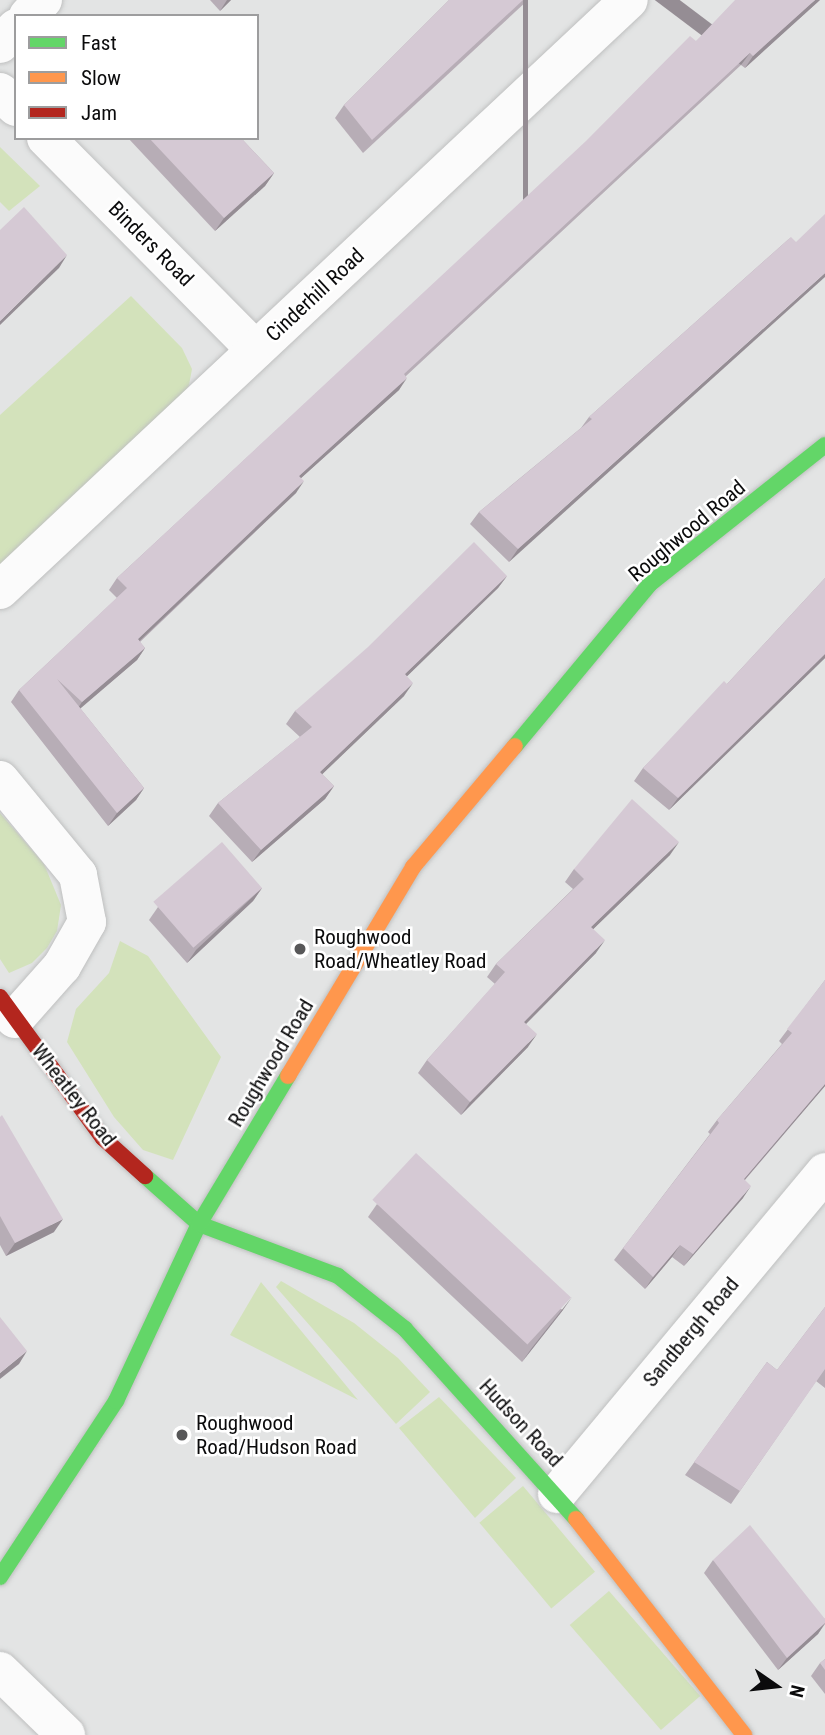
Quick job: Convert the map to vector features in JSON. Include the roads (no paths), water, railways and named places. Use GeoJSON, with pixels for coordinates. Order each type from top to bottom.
{"type":"FeatureCollection","features":[{"type":"Feature","properties":{"kind":"street"},"geometry":{"type":"LineString","coordinates":[[30,14],[43,0]]}},
{"type":"Feature","properties":{"kind":"street","name":"Cinderhill Road"},"geometry":{"type":"LineString","coordinates":[[0,590],[629,0]]}},
{"type":"Feature","properties":{"kind":"street"},"geometry":{"type":"LineString","coordinates":[[0,44],[14,30]]}},
{"type":"Feature","properties":{"kind":"street"},"geometry":{"type":"LineString","coordinates":[[0,92],[14,105]]}},
{"type":"Feature","properties":{"kind":"street","name":"Binders Road"},"geometry":{"type":"LineString","coordinates":[[48,140],[256,350]]}},
{"type":"Feature","properties":{"kind":"street","name":"Roughwood Road"},"geometry":{"type":"LineString","coordinates":[[0,1577],[116,1401],[199,1224],[413,867],[651,583],[825,445]]}},
{"type":"Feature","properties":{"kind":"street","name":"Wheatley Road"},"geometry":{"type":"LineString","coordinates":[[0,780],[78,875],[88,922],[62,966],[8,1008],[103,1138],[199,1224]]}},
{"type":"Feature","properties":{"kind":"street","name":"Sandbergh Road"},"geometry":{"type":"LineString","coordinates":[[557,1494],[825,1172]]}},
{"type":"Feature","properties":{"kind":"street","name":"Hudson Road"},"geometry":{"type":"LineString","coordinates":[[199,1224],[338,1276],[405,1329],[557,1494],[744,1735]]}},
{"type":"Feature","properties":{"kind":"street"},"geometry":{"type":"LineString","coordinates":[[0,1671],[66,1735]]}},
{"type":"Feature","properties":{"kind":"place","name":"Roughwood Road/Wheatley Road"},"geometry":{"type":"Point","coordinates":[300,949]}},
{"type":"Feature","properties":{"kind":"place","name":"Roughwood Road/Hudson Road"},"geometry":{"type":"Point","coordinates":[182,1435]}}]}
